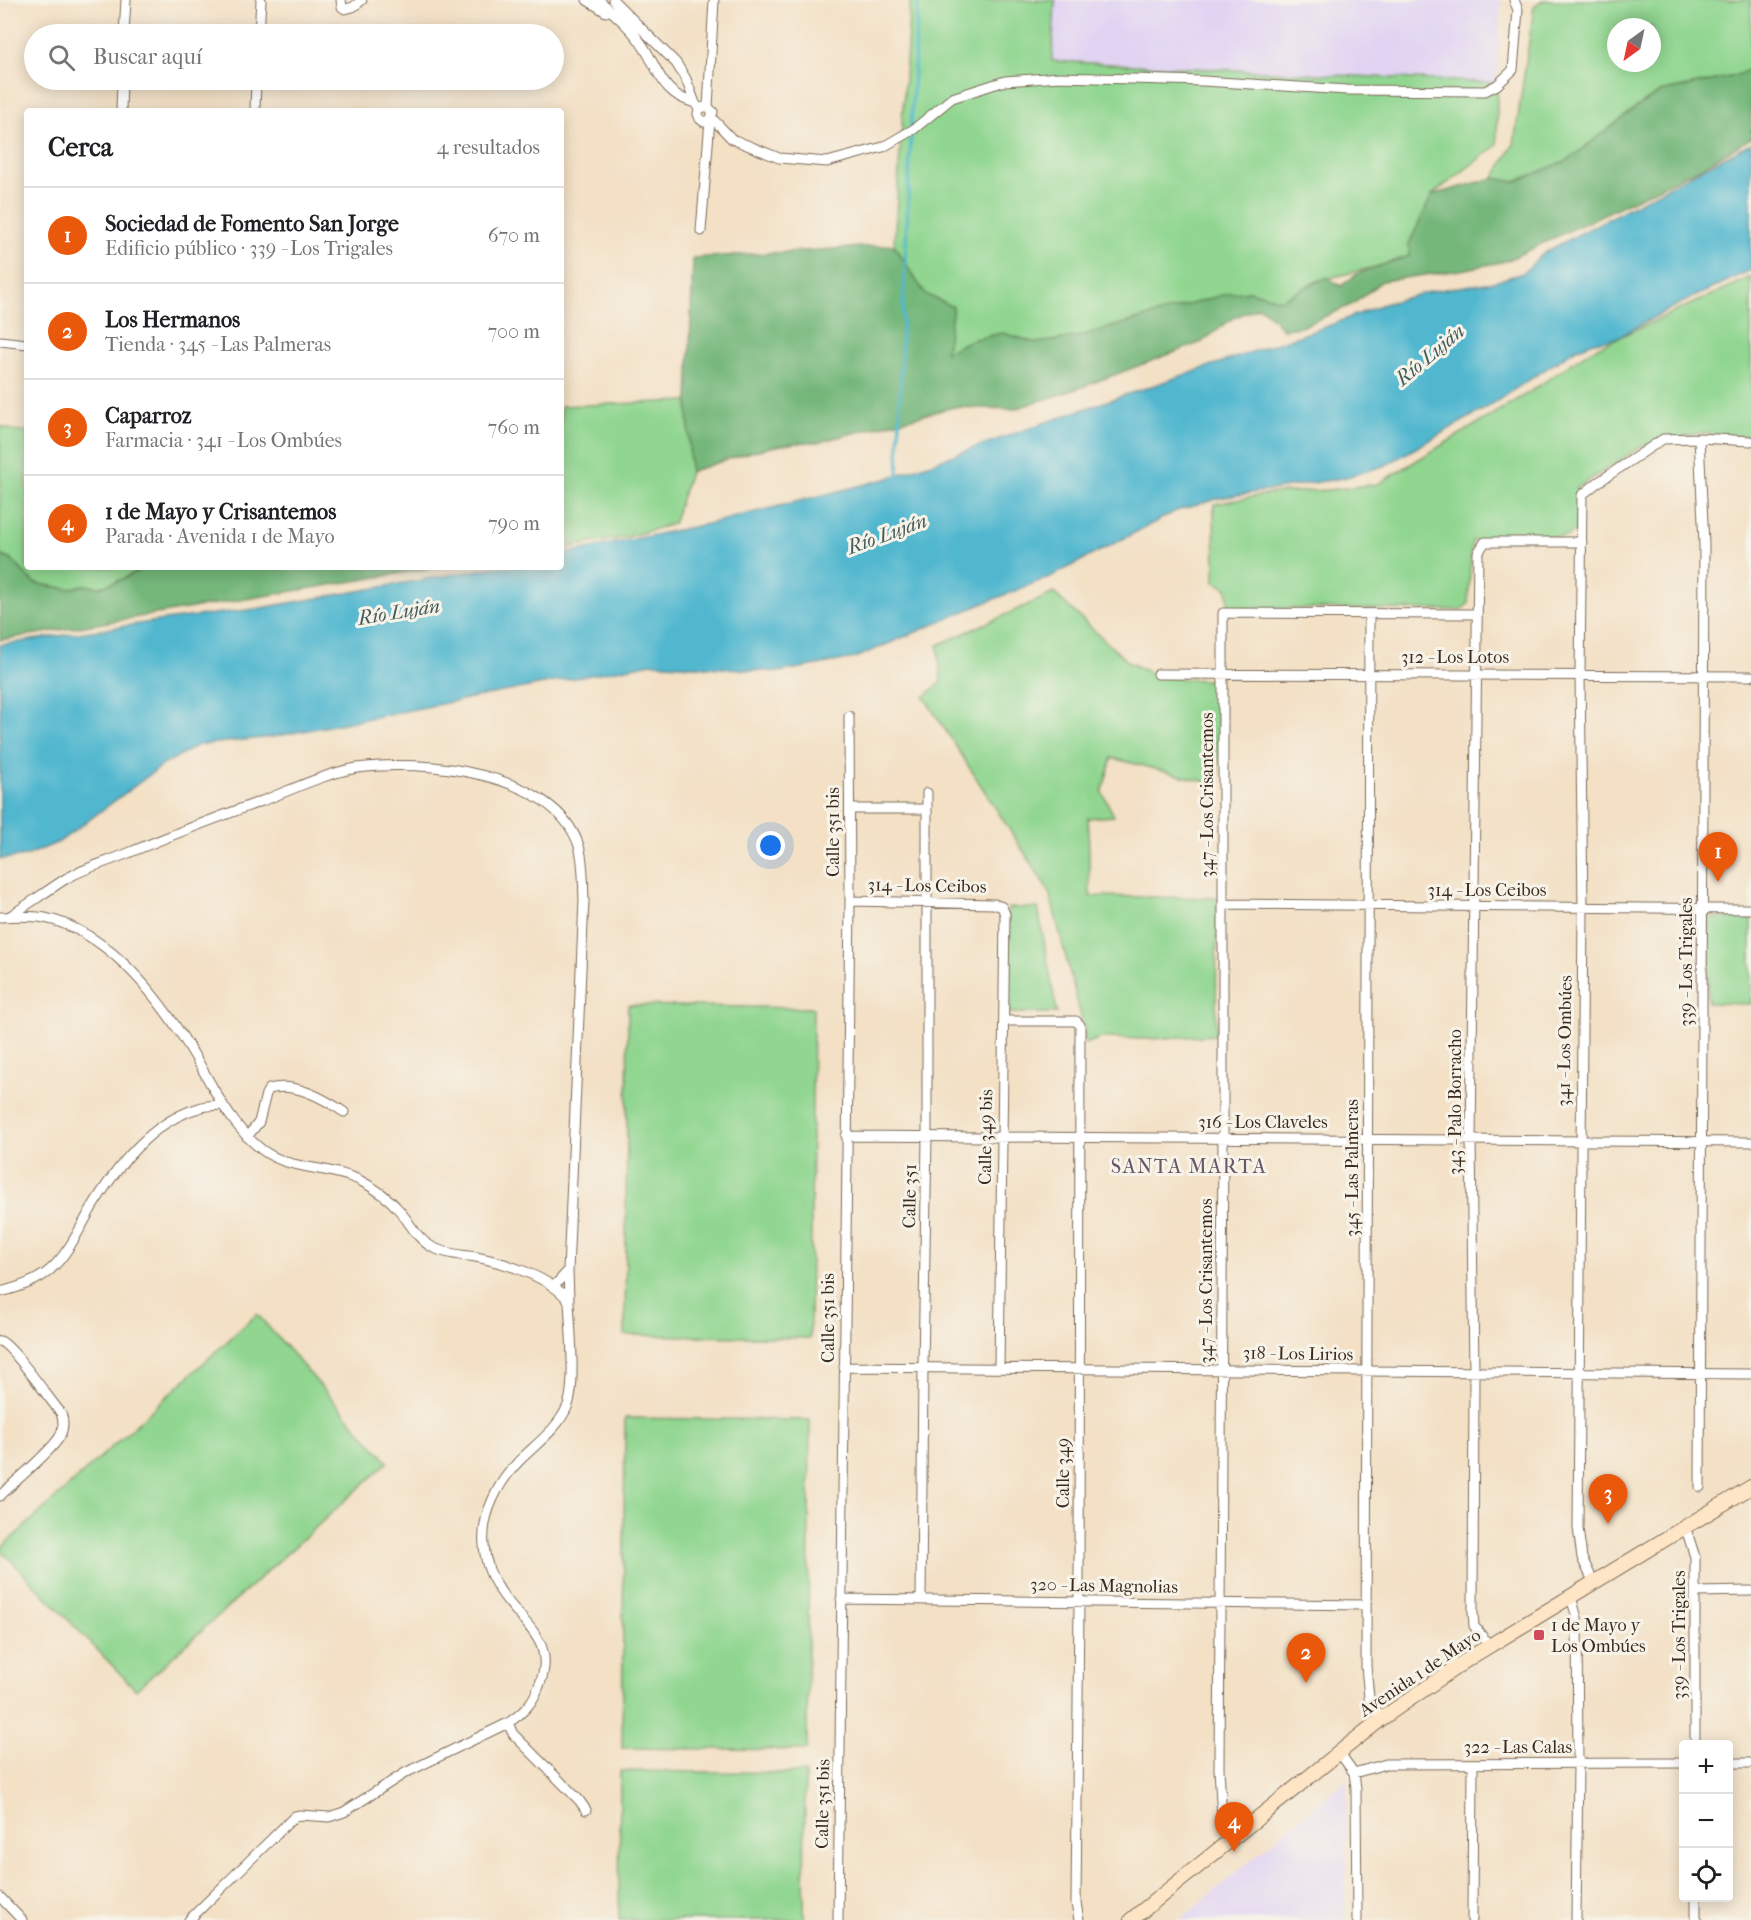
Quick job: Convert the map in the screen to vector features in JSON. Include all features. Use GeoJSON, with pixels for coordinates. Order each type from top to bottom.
{"type":"FeatureCollection","features":[{"type":"Feature","properties":{"kind":"main road","name":"Avenida 1 de Mayo"},"geometry":{"type":"LineString","coordinates":[[1131,1920],[1381,1719],[1490,1646],[1751,1487]]}},
{"type":"Feature","properties":{"kind":"street"},"geometry":{"type":"LineString","coordinates":[[125,24],[126,0]]}},
{"type":"Feature","properties":{"kind":"street"},"geometry":{"type":"LineString","coordinates":[[260,24],[261,0]]}},
{"type":"Feature","properties":{"kind":"street"},"geometry":{"type":"LineString","coordinates":[[341,0],[345,9],[353,7],[362,0]]}},
{"type":"Feature","properties":{"kind":"street"},"geometry":{"type":"LineString","coordinates":[[586,0],[632,25]]}},
{"type":"Feature","properties":{"kind":"street"},"geometry":{"type":"LineString","coordinates":[[599,0],[676,63],[701,107]]}},
{"type":"Feature","properties":{"kind":"street"},"geometry":{"type":"LineString","coordinates":[[613,0],[632,25],[664,84],[686,101],[713,112],[700,231]]}},
{"type":"Feature","properties":{"kind":"street"},"geometry":{"type":"LineString","coordinates":[[701,107],[714,0]]}},
{"type":"Feature","properties":{"kind":"street"},"geometry":{"type":"LineString","coordinates":[[711,119],[732,139],[779,158],[827,162],[883,147],[911,131],[952,98],[1005,81],[1046,78],[1203,81],[1347,90],[1485,91],[1497,85],[1513,70],[1518,10],[1514,0]]}},
{"type":"Feature","properties":{"kind":"street"},"geometry":{"type":"LineString","coordinates":[[121,108],[122,90]]}},
{"type":"Feature","properties":{"kind":"street"},"geometry":{"type":"LineString","coordinates":[[255,108],[256,90]]}},
{"type":"Feature","properties":{"kind":"street"},"geometry":{"type":"LineString","coordinates":[[0,341],[24,344]]}},
{"type":"Feature","properties":{"kind":"street"},"geometry":{"type":"LineString","coordinates":[[1700,438],[1751,441]]}},
{"type":"Feature","properties":{"kind":"street","name":"341 - Los Ombúes"},"geometry":{"type":"LineString","coordinates":[[1594,1583],[1582,1558],[1578,1538],[1582,495],[1663,439],[1700,438]]}},
{"type":"Feature","properties":{"kind":"street","name":"339 - Los Trigales"},"geometry":{"type":"LineString","coordinates":[[1700,438],[1704,544],[1700,1487]]}},
{"type":"Feature","properties":{"kind":"street","name":"343 - Palo Borracho"},"geometry":{"type":"LineString","coordinates":[[1490,1646],[1474,1626],[1473,1613],[1474,1372],[1471,1140],[1478,553],[1485,542],[1582,542]]}},
{"type":"Feature","properties":{"kind":"street","name":"347 - Los Crisantemos"},"geometry":{"type":"LineString","coordinates":[[1228,1841],[1222,1817],[1219,1769],[1224,904],[1223,613],[1369,615]]}},
{"type":"Feature","properties":{"kind":"street"},"geometry":{"type":"LineString","coordinates":[[1369,615],[1477,614]]}},
{"type":"Feature","properties":{"kind":"street","name":"345 - Las Palmeras"},"geometry":{"type":"LineString","coordinates":[[1369,615],[1366,1666],[1370,1698],[1381,1719]]}},
{"type":"Feature","properties":{"kind":"street","name":"312 - Los Lotos"},"geometry":{"type":"LineString","coordinates":[[1158,674],[1751,676]]}},
{"type":"Feature","properties":{"kind":"street","name":"Calle 351 bis"},"geometry":{"type":"LineString","coordinates":[[838,1920],[850,902],[849,716]]}},
{"type":"Feature","properties":{"kind":"street"},"geometry":{"type":"LineString","coordinates":[[5,916],[68,878],[189,828],[355,768],[416,766],[460,770],[505,781],[550,806],[568,826],[578,844],[583,866],[584,900],[568,1271],[571,1390],[568,1405],[555,1428],[518,1462],[501,1484],[489,1509],[483,1544],[492,1578],[532,1628],[545,1659],[543,1677],[535,1697],[522,1713],[508,1723],[405,1773],[344,1812],[329,1817],[296,1816],[189,1920]]}},
{"type":"Feature","properties":{"kind":"street","name":"Calle 351"},"geometry":{"type":"LineString","coordinates":[[921,1600],[927,1137],[927,793]]}},
{"type":"Feature","properties":{"kind":"street"},"geometry":{"type":"LineString","coordinates":[[850,809],[927,809]]}},
{"type":"Feature","properties":{"kind":"street","name":"314 - Los Ceibos"},"geometry":{"type":"LineString","coordinates":[[850,902],[994,904],[1002,908]]}},
{"type":"Feature","properties":{"kind":"street","name":"314 - Los Ceibos"},"geometry":{"type":"LineString","coordinates":[[1224,904],[1751,909]]}},
{"type":"Feature","properties":{"kind":"street","name":"Calle 349 bis"},"geometry":{"type":"LineString","coordinates":[[999,1368],[1005,914],[1002,908]]}},
{"type":"Feature","properties":{"kind":"street"},"geometry":{"type":"LineString","coordinates":[[5,916],[46,918],[91,938],[116,957],[143,982],[157,1000],[199,1063],[222,1105],[247,1137],[276,1159],[291,1164],[335,1171],[360,1181],[384,1196],[399,1210],[421,1239],[430,1246],[515,1268],[554,1286],[569,1301]]}},
{"type":"Feature","properties":{"kind":"street","name":"Calle 349"},"geometry":{"type":"LineString","coordinates":[[1004,1021],[1076,1021],[1080,1025],[1076,1903],[1079,1920]]}},
{"type":"Feature","properties":{"kind":"street"},"geometry":{"type":"LineString","coordinates":[[247,1137],[262,1116],[269,1089],[277,1087],[300,1090],[325,1099],[344,1112]]}},
{"type":"Feature","properties":{"kind":"street"},"geometry":{"type":"LineString","coordinates":[[0,1292],[33,1282],[50,1270],[66,1251],[96,1201],[143,1141],[183,1114],[201,1107],[222,1105]]}},
{"type":"Feature","properties":{"kind":"street","name":"316 - Los Claveles"},"geometry":{"type":"LineString","coordinates":[[846,1136],[1751,1142]]}},
{"type":"Feature","properties":{"kind":"street"},"geometry":{"type":"LineString","coordinates":[[554,1286],[568,1271]]}},
{"type":"Feature","properties":{"kind":"street"},"geometry":{"type":"LineString","coordinates":[[0,1341],[7,1344],[61,1413],[63,1428],[56,1442],[0,1496]]}},
{"type":"Feature","properties":{"kind":"street","name":"318 - Los Lirios"},"geometry":{"type":"LineString","coordinates":[[844,1366],[1751,1374]]}},
{"type":"Feature","properties":{"kind":"street","name":"339 - Los Trigales"},"geometry":{"type":"LineString","coordinates":[[1683,1528],[1695,1557],[1695,1740]]}},
{"type":"Feature","properties":{"kind":"street"},"geometry":{"type":"LineString","coordinates":[[1695,1592],[1751,1591]]}},
{"type":"Feature","properties":{"kind":"street"},"geometry":{"type":"LineString","coordinates":[[1571,1597],[1576,1618],[1578,1764],[1576,1920]]}},
{"type":"Feature","properties":{"kind":"street","name":"320 - Las Magnolias"},"geometry":{"type":"LineString","coordinates":[[842,1599],[1366,1605]]}},
{"type":"Feature","properties":{"kind":"street"},"geometry":{"type":"LineString","coordinates":[[508,1723],[513,1734],[579,1800],[586,1810]]}},
{"type":"Feature","properties":{"kind":"street"},"geometry":{"type":"LineString","coordinates":[[1340,1752],[1354,1773],[1356,1788],[1357,1920]]}},
{"type":"Feature","properties":{"kind":"street","name":"322 - Las Calas"},"geometry":{"type":"LineString","coordinates":[[1354,1773],[1386,1764],[1679,1763]]}},
{"type":"Feature","properties":{"kind":"street"},"geometry":{"type":"LineString","coordinates":[[1733,1763],[1751,1763]]}},
{"type":"Feature","properties":{"kind":"street"},"geometry":{"type":"LineString","coordinates":[[1472,1920],[1473,1764]]}},
{"type":"Feature","properties":{"kind":"street"},"geometry":{"type":"LineString","coordinates":[[0,1898],[22,1920]]}},
{"type":"Feature","properties":{"kind":"street"},"geometry":{"type":"LineString","coordinates":[[1696,1902],[1696,1920]]}},
{"type":"Feature","properties":{"kind":"shaded area"},"geometry":{"type":"Polygon","coordinates":[[[1055,0],[1501,0],[1497,83],[1052,60],[1055,0]]]}},
{"type":"Feature","properties":{"kind":"shaded area"},"geometry":{"type":"Polygon","coordinates":[[[1347,1779],[1345,1920],[1180,1920],[1347,1779]]]}},
{"type":"Feature","properties":{"kind":"green space"},"geometry":{"type":"Polygon","coordinates":[[[910,0],[1055,0],[1052,61],[1497,83],[1497,145],[1432,195],[1409,256],[1317,281],[1281,300],[1250,291],[1226,294],[1077,337],[1037,343],[1003,333],[971,340],[945,353],[953,307],[925,294],[894,245],[910,0]]]}},
{"type":"Feature","properties":{"kind":"green space"},"geometry":{"type":"Polygon","coordinates":[[[1544,0],[1751,0],[1751,69],[1735,76],[1660,92],[1638,106],[1568,160],[1515,182],[1494,178],[1514,144],[1534,7],[1544,0]]]}},
{"type":"Feature","properties":{"kind":"green space"},"geometry":{"type":"Polygon","coordinates":[[[1751,69],[1751,138],[1700,168],[1506,261],[1382,281],[1353,304],[1301,327],[1283,329],[1259,307],[1233,318],[1202,342],[1071,391],[1014,409],[954,407],[819,442],[770,447],[690,472],[688,401],[693,258],[894,245],[925,294],[953,307],[946,352],[971,340],[1003,333],[1037,343],[1077,337],[1226,294],[1250,291],[1281,300],[1327,277],[1341,286],[1357,274],[1409,256],[1409,244],[1432,195],[1494,178],[1515,182],[1568,160],[1638,106],[1660,92],[1735,76],[1751,69]]]}},
{"type":"Feature","properties":{"kind":"green space"},"geometry":{"type":"Polygon","coordinates":[[[1751,277],[1751,437],[1700,433],[1645,444],[1577,488],[1576,531],[1568,536],[1472,541],[1468,604],[1461,610],[1229,608],[1227,588],[1215,582],[1214,504],[1273,493],[1378,484],[1528,393],[1591,350],[1751,277]]]}},
{"type":"Feature","properties":{"kind":"green space"},"geometry":{"type":"Polygon","coordinates":[[[688,401],[690,472],[673,524],[627,537],[564,548],[564,406],[688,401]]]}},
{"type":"Feature","properties":{"kind":"green space"},"geometry":{"type":"Polygon","coordinates":[[[0,426],[18,432],[24,431],[24,570],[140,570],[100,587],[84,585],[69,589],[34,583],[12,560],[0,555],[0,426]]]}},
{"type":"Feature","properties":{"kind":"green space"},"geometry":{"type":"Polygon","coordinates":[[[0,555],[12,560],[34,583],[69,589],[84,585],[100,587],[140,570],[420,570],[0,640],[0,555]]]}},
{"type":"Feature","properties":{"kind":"green space"},"geometry":{"type":"Polygon","coordinates":[[[1054,593],[1128,662],[1159,677],[1218,681],[1218,785],[1112,758],[1102,792],[1114,816],[1088,818],[1090,896],[1217,898],[1216,1035],[1150,1039],[1101,1038],[1085,1044],[1084,1028],[1049,891],[924,697],[941,682],[938,645],[1054,593]]]}},
{"type":"Feature","properties":{"kind":"green space"},"geometry":{"type":"Polygon","coordinates":[[[1008,908],[1038,908],[1057,1013],[1008,1013],[1008,908]]]}},
{"type":"Feature","properties":{"kind":"green space"},"geometry":{"type":"Polygon","coordinates":[[[1709,918],[1751,918],[1751,1004],[1708,1003],[1709,918]]]}},
{"type":"Feature","properties":{"kind":"green space"},"geometry":{"type":"Polygon","coordinates":[[[628,1005],[813,1008],[810,1338],[625,1335],[628,1005]]]}},
{"type":"Feature","properties":{"kind":"green space"},"geometry":{"type":"Polygon","coordinates":[[[257,1314],[388,1462],[136,1690],[0,1549],[257,1314]]]}},
{"type":"Feature","properties":{"kind":"green space"},"geometry":{"type":"Polygon","coordinates":[[[625,1418],[810,1420],[807,1750],[622,1748],[625,1418]]]}},
{"type":"Feature","properties":{"kind":"green space"},"geometry":{"type":"Polygon","coordinates":[[[620,1771],[805,1773],[804,1920],[619,1920],[620,1771]]]}},
{"type":"Feature","properties":{"kind":"water","name":"Río Luján"},"geometry":{"type":"Polygon","coordinates":[[[1751,143],[1751,270],[1675,306],[1616,338],[1594,342],[1576,349],[1486,408],[1384,466],[1343,478],[1220,498],[1176,511],[1052,576],[855,658],[779,672],[652,663],[272,737],[198,745],[163,765],[59,842],[26,856],[0,859],[0,645],[164,620],[255,609],[478,570],[564,570],[564,553],[712,523],[886,479],[1328,326],[1384,304],[1432,291],[1493,282],[1523,273],[1545,252],[1751,143]]]}},
{"type":"Feature","properties":{"kind":"waterway"},"geometry":{"type":"LineString","coordinates":[[911,127],[918,0]]}},
{"type":"Feature","properties":{"kind":"waterway"},"geometry":{"type":"LineString","coordinates":[[898,478],[911,134]]}},
{"type":"Feature","properties":{"kind":"place","name":"Sociedad de Fomento San Jorge"},"geometry":{"type":"Point","coordinates":[1718,882]}},
{"type":"Feature","properties":{"kind":"place","name":"Caparroz"},"geometry":{"type":"Point","coordinates":[1608,1524]}},
{"type":"Feature","properties":{"kind":"place","name":"1 de Mayo y Los Ombúes"},"geometry":{"type":"Point","coordinates":[1539,1635]}},
{"type":"Feature","properties":{"kind":"place","name":"Los Hermanos"},"geometry":{"type":"Point","coordinates":[1306,1683]}},
{"type":"Feature","properties":{"kind":"place","name":"1 de Mayo y Crisantemos"},"geometry":{"type":"Point","coordinates":[1234,1852]}},
{"type":"Feature","properties":{"kind":"district","name":"SANTA MARTA"},"geometry":{"type":"Point","coordinates":[1189,1166]}}]}
